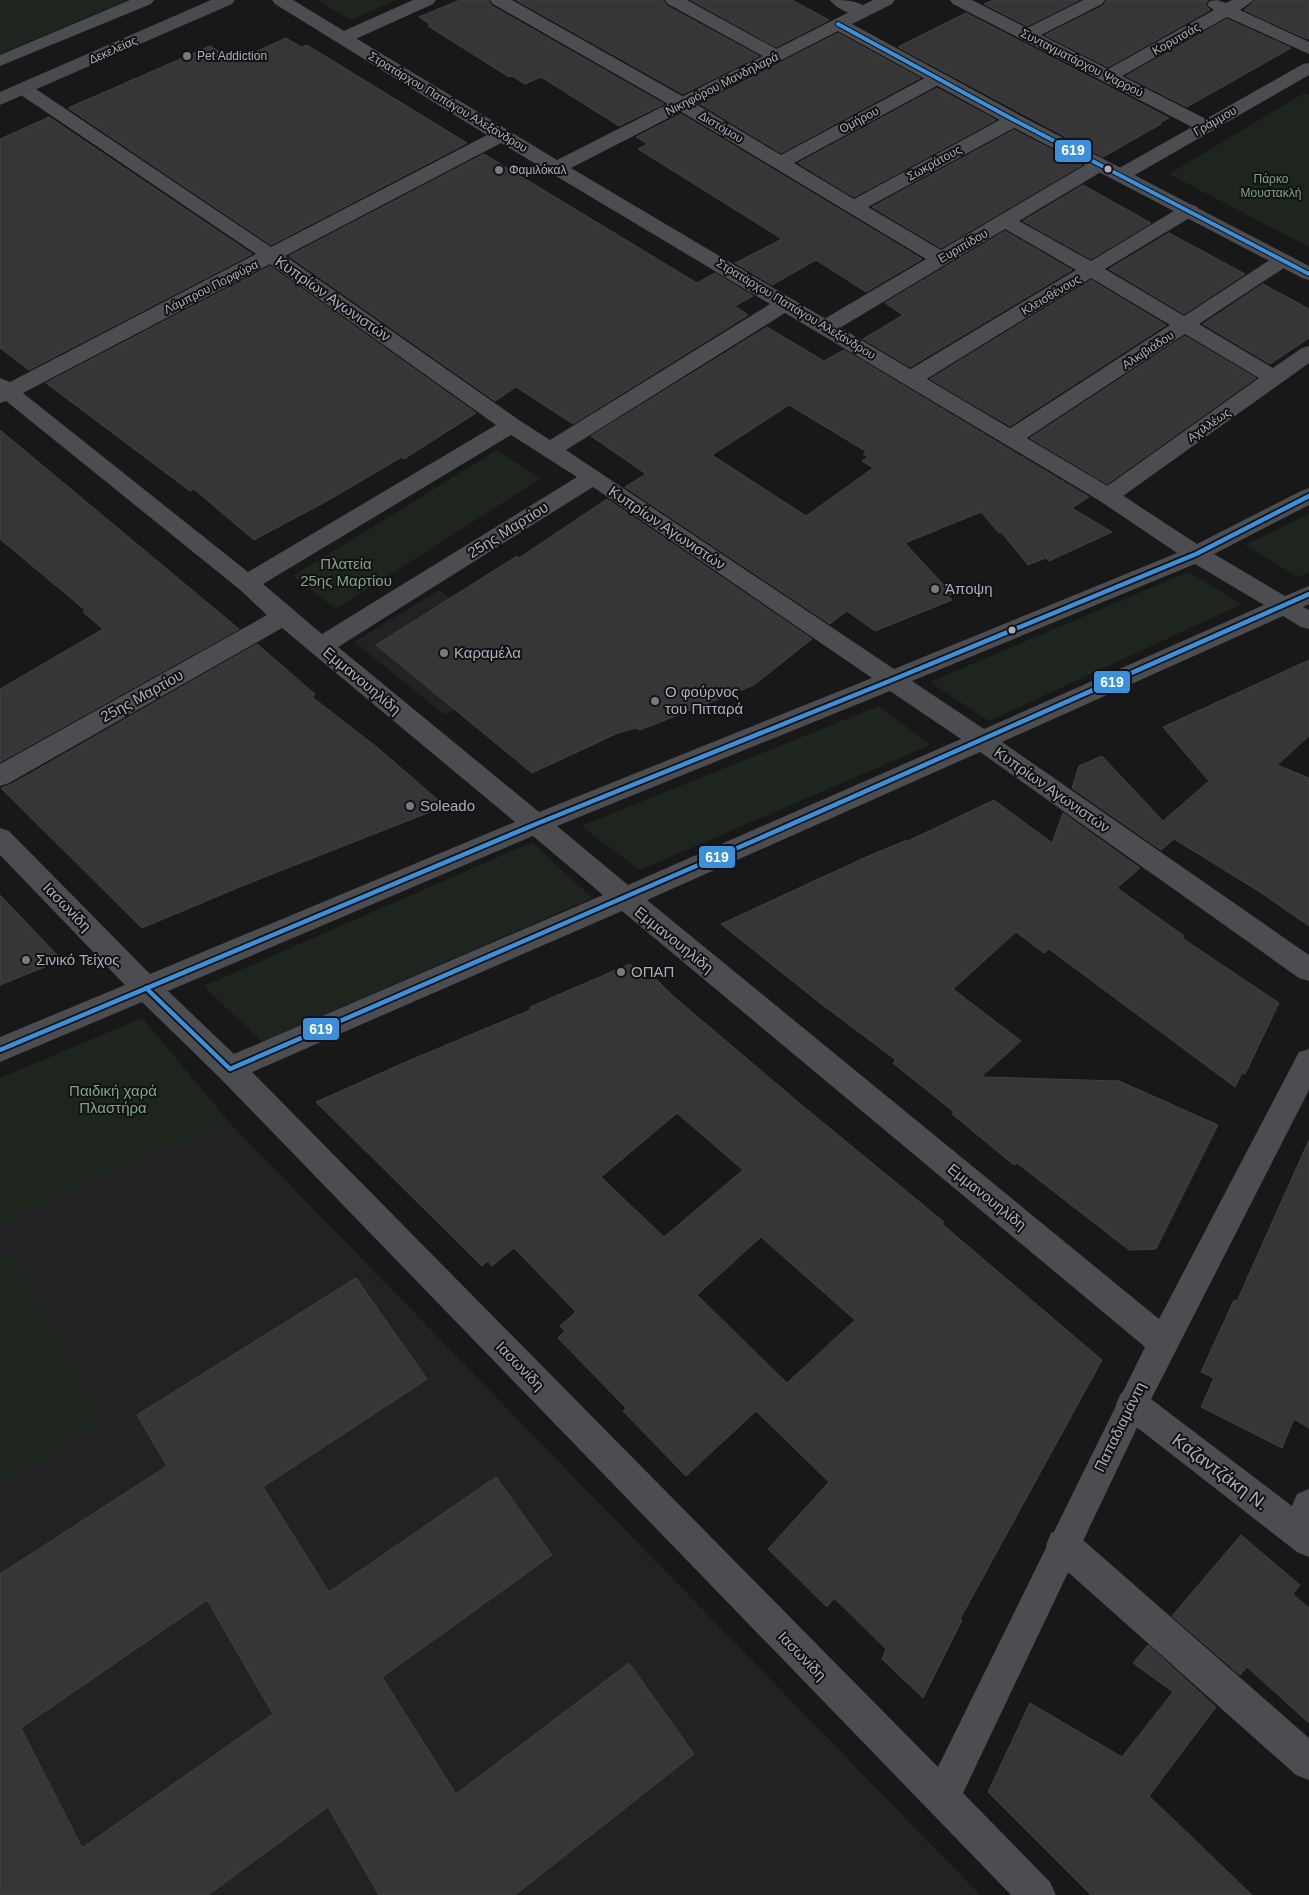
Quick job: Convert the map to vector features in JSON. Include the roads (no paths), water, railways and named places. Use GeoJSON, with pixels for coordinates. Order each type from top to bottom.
{"type":"FeatureCollection","features":[{"type":"Feature","properties":{"kind":"main road","name":"Δεκελείας"},"geometry":{"type":"LineString","coordinates":[[0,99],[226,0]]}},
{"type":"Feature","properties":{"kind":"street"},"geometry":{"type":"LineString","coordinates":[[0,61],[145,0]]}},
{"type":"Feature","properties":{"kind":"street","name":"Στρατάρχου Παπάγου Αλεξάνδρου"},"geometry":{"type":"LineString","coordinates":[[281,0],[501,135],[1108,496],[1196,554],[1309,621]]}},
{"type":"Feature","properties":{"kind":"street"},"geometry":{"type":"LineString","coordinates":[[343,38],[428,0]]}},
{"type":"Feature","properties":{"kind":"street","name":"Διστόμου"},"geometry":{"type":"LineString","coordinates":[[499,0],[682,104],[940,259]]}},
{"type":"Feature","properties":{"kind":"street"},"geometry":{"type":"LineString","coordinates":[[674,0],[776,56]]}},
{"type":"Feature","properties":{"kind":"street"},"geometry":{"type":"LineString","coordinates":[[839,0],[862,12]]}},
{"type":"Feature","properties":{"kind":"street","name":"Νικηφόρου Μανδηλαρά"},"geometry":{"type":"LineString","coordinates":[[558,168],[886,0]]}},
{"type":"Feature","properties":{"kind":"street","name":"Συνταγματάρχου Ψαρρού"},"geometry":{"type":"LineString","coordinates":[[958,0],[1205,126]]}},
{"type":"Feature","properties":{"kind":"street"},"geometry":{"type":"LineString","coordinates":[[1027,35],[1096,0]]}},
{"type":"Feature","properties":{"kind":"street"},"geometry":{"type":"LineString","coordinates":[[1206,0],[1309,50]]}},
{"type":"Feature","properties":{"kind":"street","name":"Κορυτσάς"},"geometry":{"type":"LineString","coordinates":[[1108,77],[1245,0]]}},
{"type":"Feature","properties":{"kind":"street"},"geometry":{"type":"LineString","coordinates":[[838,24],[1014,120],[1309,274]]}},
{"type":"Feature","properties":{"kind":"street","name":"Γράμμου"},"geometry":{"type":"LineString","coordinates":[[1121,175],[1309,68]]}},
{"type":"Feature","properties":{"kind":"street","name":"Ομήρου"},"geometry":{"type":"LineString","coordinates":[[780,163],[938,78]]}},
{"type":"Feature","properties":{"kind":"street","name":"Κυπρίων Αγωνιστών"},"geometry":{"type":"LineString","coordinates":[[24,89],[272,256],[511,425],[593,478],[982,741],[1309,970]]}},
{"type":"Feature","properties":{"kind":"street","name":"Σωκράτους"},"geometry":{"type":"LineString","coordinates":[[854,207],[1014,120]]}},
{"type":"Feature","properties":{"kind":"street","name":"Λάμπρου Πορφύρα"},"geometry":{"type":"LineString","coordinates":[[3,391],[272,256],[501,135]]}},
{"type":"Feature","properties":{"kind":"street","name":"Ευριπίδου"},"geometry":{"type":"LineString","coordinates":[[826,327],[1100,165]]}},
{"type":"Feature","properties":{"kind":"street","name":"Κλεισθένους"},"geometry":{"type":"LineString","coordinates":[[912,378],[1189,210]]}},
{"type":"Feature","properties":{"kind":"street"},"geometry":{"type":"LineString","coordinates":[[1006,222],[1092,270],[1274,378]]}},
{"type":"Feature","properties":{"kind":"street","name":"Αλκιβιάδου"},"geometry":{"type":"LineString","coordinates":[[1011,438],[1185,326],[1283,260]]}},
{"type":"Feature","properties":{"kind":"street"},"geometry":{"type":"LineString","coordinates":[[549,450],[786,303]]}},
{"type":"Feature","properties":{"kind":"street","name":"Αχιλλέως"},"geometry":{"type":"LineString","coordinates":[[1108,496],[1309,353]]}},
{"type":"Feature","properties":{"kind":"street","name":"Εμμανουηλίδη"},"geometry":{"type":"LineString","coordinates":[[3,391],[247,583],[284,616],[624,899],[1163,1342]]}},
{"type":"Feature","properties":{"kind":"street"},"geometry":{"type":"LineString","coordinates":[[247,583],[511,425]]}},
{"type":"Feature","properties":{"kind":"street","name":"25ης Μαρτίου"},"geometry":{"type":"LineString","coordinates":[[321,646],[593,478]]}},
{"type":"Feature","properties":{"kind":"street"},"geometry":{"type":"LineString","coordinates":[[0,1050],[536,824],[892,680],[1196,554],[1309,496]]}},
{"type":"Feature","properties":{"kind":"street"},"geometry":{"type":"LineString","coordinates":[[230,1069],[624,899],[1309,594]]}},
{"type":"Feature","properties":{"kind":"street","name":"25ης Μαρτίου"},"geometry":{"type":"LineString","coordinates":[[0,776],[284,616]]}},
{"type":"Feature","properties":{"kind":"street","name":"Ιασωνίδη"},"geometry":{"type":"LineString","coordinates":[[0,838],[146,988],[230,1069],[1037,1895]]}},
{"type":"Feature","properties":{"kind":"street","name":"Παπαδιαμάντη"},"geometry":{"type":"LineString","coordinates":[[942,1798],[1132,1404],[1308,1064]]}},
{"type":"Feature","properties":{"kind":"street","name":"Καζαντζάκη Ν."},"geometry":{"type":"LineString","coordinates":[[1132,1404],[1305,1526]]}},
{"type":"Feature","properties":{"kind":"street"},"geometry":{"type":"LineString","coordinates":[[1063,1545],[1309,1762]]}},
{"type":"Feature","properties":{"kind":"place","name":"Pet Addiction"},"geometry":{"type":"Point","coordinates":[187,56]}},
{"type":"Feature","properties":{"kind":"place","name":"Φαμιλόκαλ"},"geometry":{"type":"Point","coordinates":[499,170]}},
{"type":"Feature","properties":{"kind":"place","name":"Άποψη"},"geometry":{"type":"Point","coordinates":[935,589]}},
{"type":"Feature","properties":{"kind":"place","name":"Καραμέλα"},"geometry":{"type":"Point","coordinates":[444,653]}},
{"type":"Feature","properties":{"kind":"place","name":"Ο φούρνος του Πιτταρά"},"geometry":{"type":"Point","coordinates":[655,701]}},
{"type":"Feature","properties":{"kind":"place","name":"Soleado"},"geometry":{"type":"Point","coordinates":[410,806]}},
{"type":"Feature","properties":{"kind":"place","name":"Σινικό Τείχος"},"geometry":{"type":"Point","coordinates":[26,960]}},
{"type":"Feature","properties":{"kind":"place","name":"ΟΠΑΠ"},"geometry":{"type":"Point","coordinates":[621,972]}},
{"type":"Feature","properties":{"kind":"park label","name":"Πάρκο Μουστακλή"},"geometry":{"type":"Point","coordinates":[1271,186]}},
{"type":"Feature","properties":{"kind":"park label","name":"Πλατεία 25ης Μαρτίου"},"geometry":{"type":"Point","coordinates":[346,572]}},
{"type":"Feature","properties":{"kind":"park label","name":"Παιδική χαρά Πλαστήρα"},"geometry":{"type":"Point","coordinates":[113,1100]}}]}
